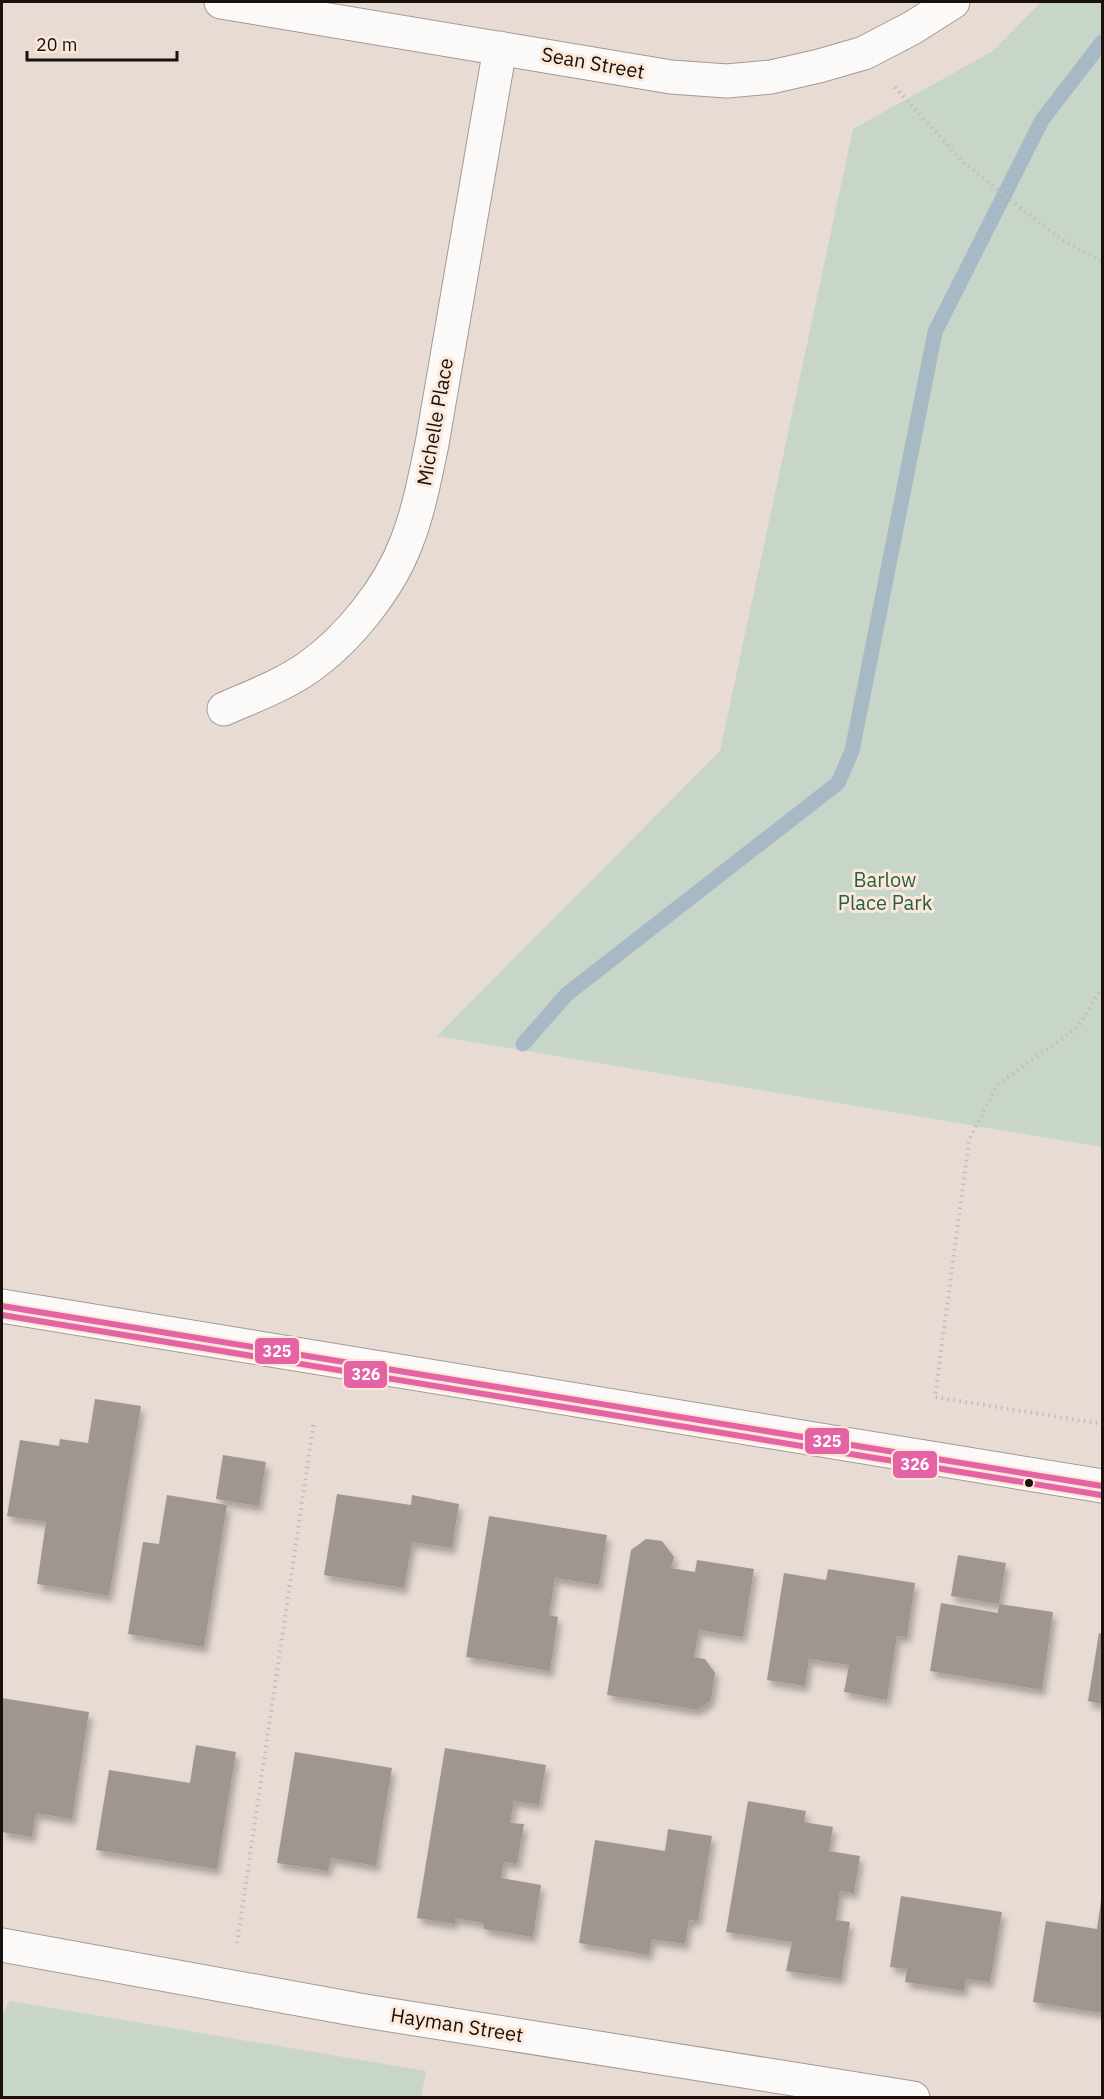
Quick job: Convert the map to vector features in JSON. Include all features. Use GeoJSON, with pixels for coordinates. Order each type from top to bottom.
{"type":"FeatureCollection","features":[{"type":"Feature","properties":{"kind":"street","name":"Sean Street"},"geometry":{"type":"LineString","coordinates":[[221,2],[671,77],[727,81],[771,77],[864,52],[912,28],[952,2]]}},
{"type":"Feature","properties":{"kind":"street","name":"Michelle Place"},"geometry":{"type":"LineString","coordinates":[[224,709],[270,689],[306,669],[341,639],[390,576],[406,544],[420,501],[432,444],[500,48]]}},
{"type":"Feature","properties":{"kind":"street"},"geometry":{"type":"LineString","coordinates":[[2,1306],[1102,1486]]}},
{"type":"Feature","properties":{"kind":"street","name":"Hayman Street"},"geometry":{"type":"LineString","coordinates":[[2,1945],[371,2012],[913,2097]]}},
{"type":"Feature","properties":{"kind":"path"},"geometry":{"type":"LineString","coordinates":[[864,52],[964,163],[1058,237],[1102,262]]}},
{"type":"Feature","properties":{"kind":"path"},"geometry":{"type":"LineString","coordinates":[[1102,987],[1078,1027],[997,1085],[969,1140],[935,1397],[1102,1424]]}},
{"type":"Feature","properties":{"kind":"path"},"geometry":{"type":"LineString","coordinates":[[232,1986],[314,1421]]}},
{"type":"Feature","properties":{"kind":"green space","name":"Barlow Place Park"},"geometry":{"type":"Polygon","coordinates":[[[1041,2],[1102,2],[1102,1147],[437,1036],[720,751],[853,129],[993,51],[1041,2]]]}},
{"type":"Feature","properties":{"kind":"green space"},"geometry":{"type":"Polygon","coordinates":[[[10,2001],[426,2071],[421,2097],[2,2097],[2,2015],[10,2001]]]}},
{"type":"Feature","properties":{"kind":"building"},"geometry":{"type":"Polygon","coordinates":[[[95,1399],[141,1406],[109,1596],[37,1584],[46,1522],[7,1516],[20,1440],[59,1446],[60,1439],[88,1443],[95,1399]]]}},
{"type":"Feature","properties":{"kind":"building"},"geometry":{"type":"Polygon","coordinates":[[[223,1455],[266,1462],[259,1506],[216,1499],[223,1455]]]}},
{"type":"Feature","properties":{"kind":"building"},"geometry":{"type":"Polygon","coordinates":[[[337,1494],[411,1505],[412,1495],[459,1504],[452,1548],[412,1542],[404,1588],[324,1575],[337,1494]]]}},
{"type":"Feature","properties":{"kind":"building"},"geometry":{"type":"Polygon","coordinates":[[[167,1495],[227,1505],[204,1647],[128,1634],[143,1542],[159,1544],[167,1495]]]}},
{"type":"Feature","properties":{"kind":"building"},"geometry":{"type":"Polygon","coordinates":[[[489,1516],[607,1535],[599,1585],[555,1578],[549,1615],[558,1617],[550,1671],[466,1657],[489,1516]]]}},
{"type":"Feature","properties":{"kind":"building"},"geometry":{"type":"Polygon","coordinates":[[[646,1539],[662,1541],[674,1557],[671,1568],[695,1572],[697,1560],[754,1569],[743,1637],[699,1630],[694,1657],[705,1659],[715,1673],[711,1700],[697,1710],[607,1695],[631,1550],[646,1539]]]}},
{"type":"Feature","properties":{"kind":"building"},"geometry":{"type":"Polygon","coordinates":[[[958,1555],[1006,1563],[999,1604],[951,1596],[958,1555]]]}},
{"type":"Feature","properties":{"kind":"building"},"geometry":{"type":"Polygon","coordinates":[[[828,1569],[915,1583],[907,1637],[897,1636],[887,1700],[844,1692],[849,1665],[809,1659],[805,1686],[767,1680],[784,1573],[826,1580],[828,1569]]]}},
{"type":"Feature","properties":{"kind":"building"},"geometry":{"type":"Polygon","coordinates":[[[941,1603],[998,1613],[999,1604],[1053,1612],[1042,1690],[930,1671],[941,1603]]]}},
{"type":"Feature","properties":{"kind":"building"},"geometry":{"type":"Polygon","coordinates":[[[1099,1633],[1102,1634],[1102,1704],[1088,1701],[1099,1633]]]}},
{"type":"Feature","properties":{"kind":"building"},"geometry":{"type":"Polygon","coordinates":[[[2,1698],[89,1712],[72,1819],[36,1813],[32,1837],[2,1832],[2,1698]]]}},
{"type":"Feature","properties":{"kind":"building"},"geometry":{"type":"Polygon","coordinates":[[[196,1745],[236,1752],[217,1869],[96,1850],[109,1770],[190,1783],[196,1745]]]}},
{"type":"Feature","properties":{"kind":"building"},"geometry":{"type":"Polygon","coordinates":[[[445,1748],[546,1765],[539,1805],[514,1801],[510,1823],[524,1824],[517,1864],[504,1862],[501,1878],[541,1885],[533,1937],[484,1929],[484,1923],[455,1918],[455,1924],[417,1918],[445,1748]]]}},
{"type":"Feature","properties":{"kind":"building"},"geometry":{"type":"Polygon","coordinates":[[[295,1752],[392,1768],[376,1866],[331,1858],[328,1871],[277,1863],[295,1752]]]}},
{"type":"Feature","properties":{"kind":"building"},"geometry":{"type":"Polygon","coordinates":[[[748,1801],[806,1811],[804,1822],[833,1827],[829,1851],[860,1856],[854,1893],[840,1891],[836,1920],[850,1922],[841,1979],[786,1971],[792,1942],[726,1932],[748,1801]]]}},
{"type":"Feature","properties":{"kind":"building"},"geometry":{"type":"Polygon","coordinates":[[[668,1829],[712,1836],[698,1921],[689,1920],[685,1944],[652,1939],[649,1955],[579,1943],[595,1840],[665,1851],[668,1829]]]}},
{"type":"Feature","properties":{"kind":"building"},"geometry":{"type":"Polygon","coordinates":[[[901,1896],[1002,1912],[990,1982],[966,1979],[964,1991],[905,1982],[907,1969],[890,1967],[901,1896]]]}},
{"type":"Feature","properties":{"kind":"building"},"geometry":{"type":"Polygon","coordinates":[[[1101,1901],[1102,2013],[1033,2002],[1046,1921],[1097,1929],[1101,1901]]]}},
{"type":"Feature","properties":{"kind":"waterway"},"geometry":{"type":"LineString","coordinates":[[523,1044],[567,994],[838,783],[852,751],[935,332],[1042,120],[1102,42]]}},
{"type":"Feature","properties":{"kind":"transit line","name":"325"},"geometry":{"type":"LineString","coordinates":[[2,1306],[1102,1486]]}},
{"type":"Feature","properties":{"kind":"transit line","name":"326"},"geometry":{"type":"LineString","coordinates":[[2,1315],[1101,1495]]}}]}
